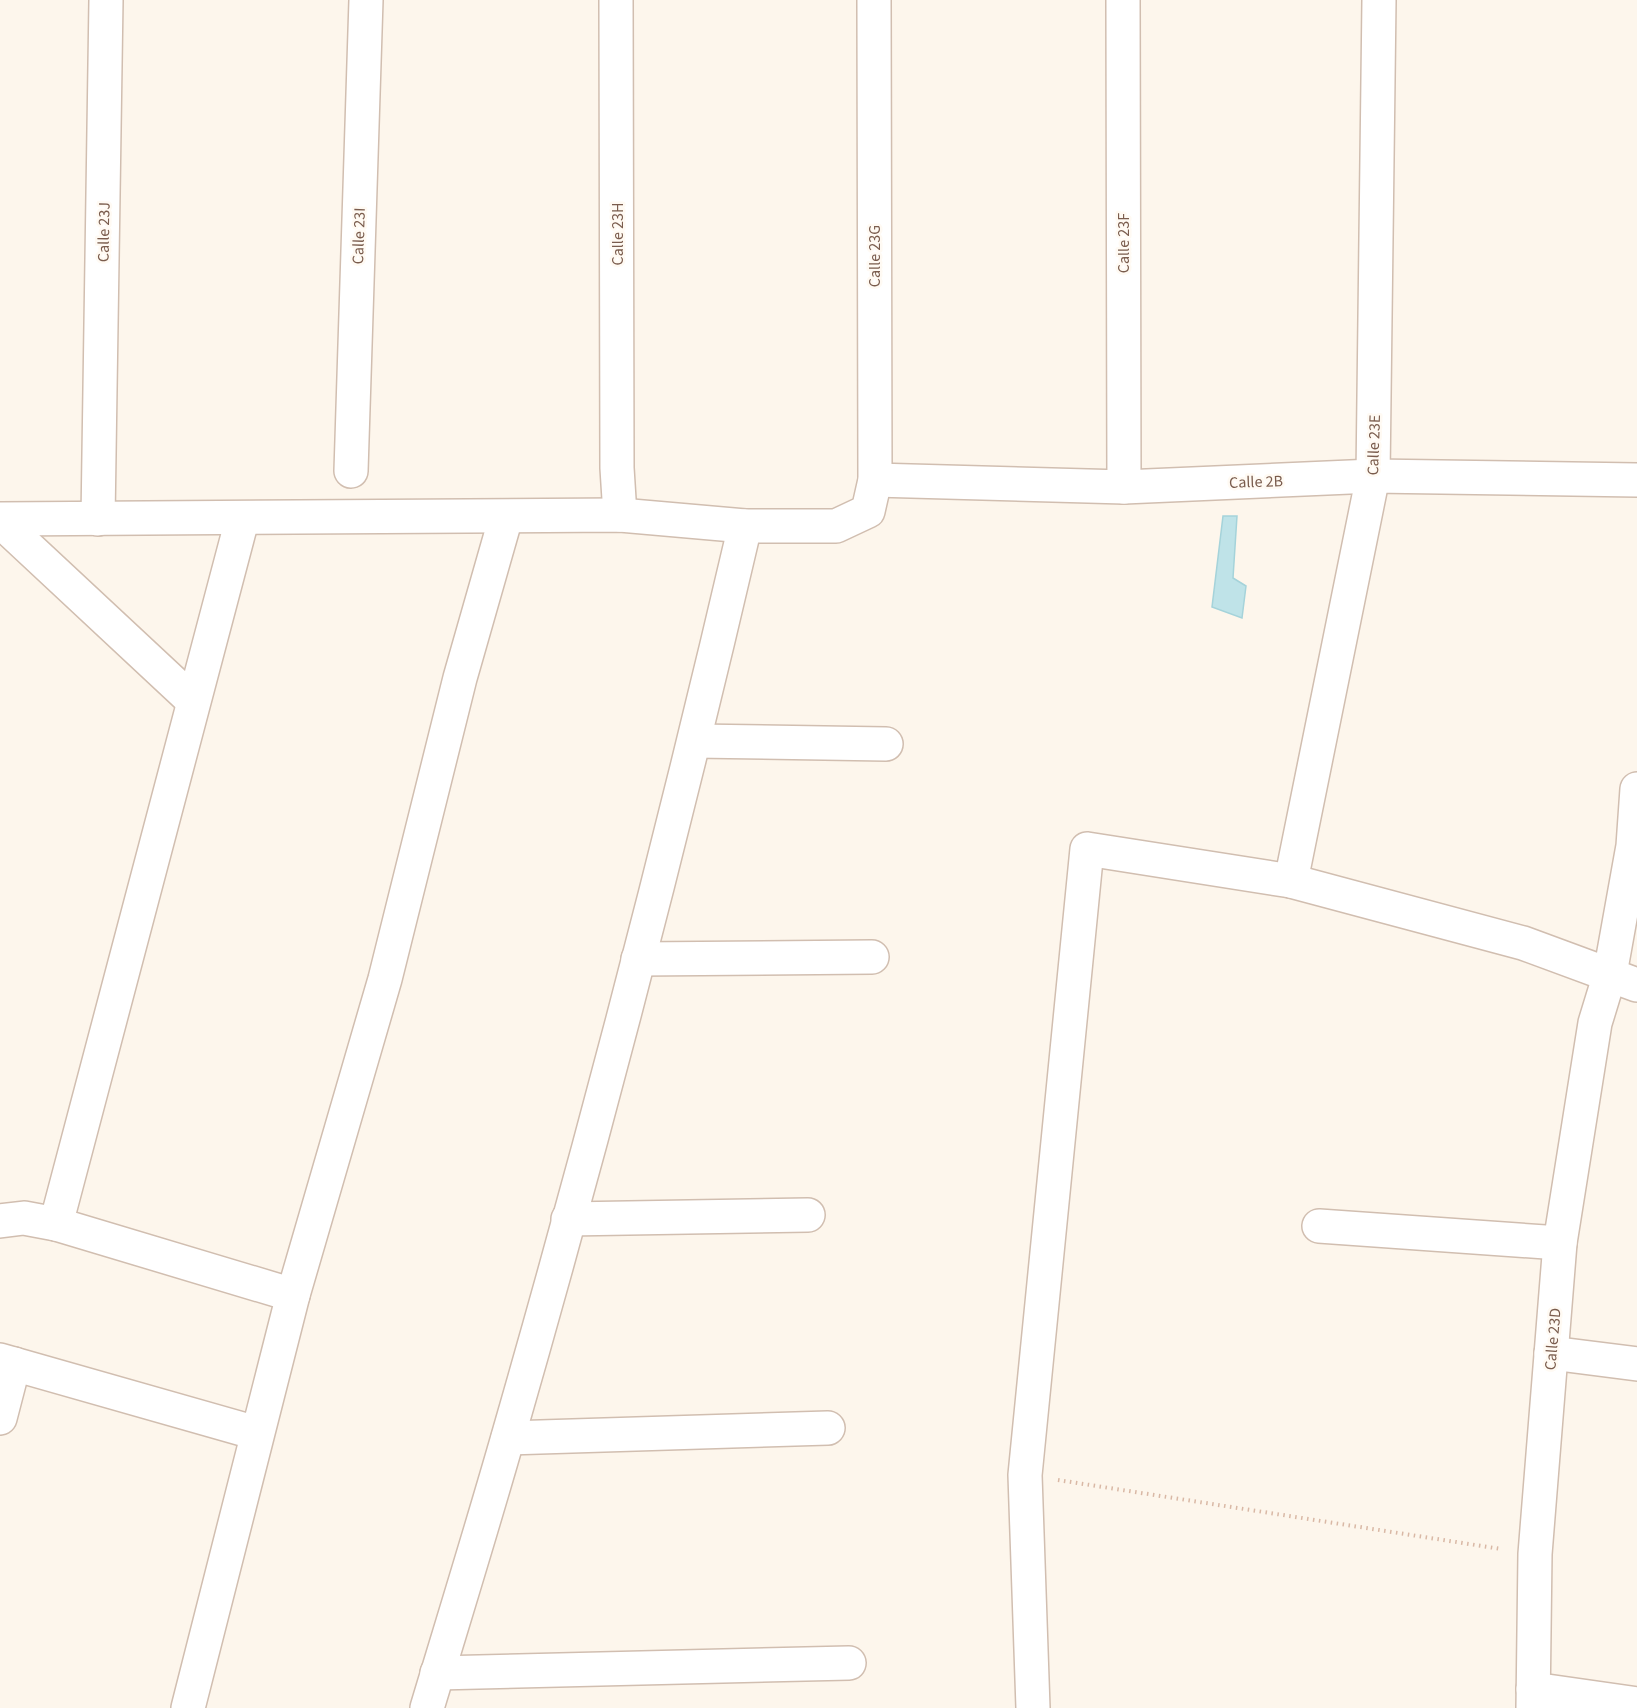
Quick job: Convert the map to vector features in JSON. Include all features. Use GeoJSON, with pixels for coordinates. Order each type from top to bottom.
{"type":"FeatureCollection","features":[{"type":"Feature","properties":{"kind":"street","name":"Calle 23J"},"geometry":{"type":"LineString","coordinates":[[98,519],[101,464],[106,0]]}},
{"type":"Feature","properties":{"kind":"street","name":"Calle 23I"},"geometry":{"type":"LineString","coordinates":[[351,471],[366,0]]}},
{"type":"Feature","properties":{"kind":"street","name":"Calle 23H"},"geometry":{"type":"LineString","coordinates":[[616,0],[617,468],[620,515]]}},
{"type":"Feature","properties":{"kind":"street","name":"Calle 23G"},"geometry":{"type":"LineString","coordinates":[[871,495],[874,0]]}},
{"type":"Feature","properties":{"kind":"street","name":"Calle 23F"},"geometry":{"type":"LineString","coordinates":[[1123,0],[1124,487]]}},
{"type":"Feature","properties":{"kind":"street","name":"Calle 23E"},"geometry":{"type":"LineString","coordinates":[[1291,881],[1373,476],[1379,0]]}},
{"type":"Feature","properties":{"kind":"street","name":"Calle 2B"},"geometry":{"type":"LineString","coordinates":[[871,495],[1373,476],[1637,480]]}},
{"type":"Feature","properties":{"kind":"street"},"geometry":{"type":"LineString","coordinates":[[0,520],[242,520],[620,515],[745,526],[836,526],[871,495]]}},
{"type":"Feature","properties":{"kind":"street"},"geometry":{"type":"LineString","coordinates":[[188,1708],[256,1433],[293,1295],[385,979],[460,678],[506,517]]}},
{"type":"Feature","properties":{"kind":"street"},"geometry":{"type":"LineString","coordinates":[[0,520],[192,701]]}},
{"type":"Feature","properties":{"kind":"street"},"geometry":{"type":"LineString","coordinates":[[56,1224],[192,701],[242,520]]}},
{"type":"Feature","properties":{"kind":"street"},"geometry":{"type":"LineString","coordinates":[[427,1708],[508,1438],[638,959],[695,741],[745,526]]}},
{"type":"Feature","properties":{"kind":"street"},"geometry":{"type":"LineString","coordinates":[[695,741],[886,744]]}},
{"type":"Feature","properties":{"kind":"street","name":"Calle 23D"},"geometry":{"type":"LineString","coordinates":[[1533,1698],[1535,1554],[1560,1243],[1595,1023],[1623,979],[1637,789]]}},
{"type":"Feature","properties":{"kind":"street"},"geometry":{"type":"LineString","coordinates":[[1033,1708],[1025,1475],[1087,849],[1291,881],[1523,943],[1623,979]]}},
{"type":"Feature","properties":{"kind":"street"},"geometry":{"type":"LineString","coordinates":[[638,959],[872,957]]}},
{"type":"Feature","properties":{"kind":"street"},"geometry":{"type":"LineString","coordinates":[[568,1219],[808,1215]]}},
{"type":"Feature","properties":{"kind":"street"},"geometry":{"type":"LineString","coordinates":[[0,1221],[24,1218],[56,1224],[293,1295]]}},
{"type":"Feature","properties":{"kind":"street"},"geometry":{"type":"LineString","coordinates":[[1318,1226],[1560,1243]]}},
{"type":"Feature","properties":{"kind":"street"},"geometry":{"type":"LineString","coordinates":[[1551,1353],[1637,1364]]}},
{"type":"Feature","properties":{"kind":"street"},"geometry":{"type":"LineString","coordinates":[[0,1418],[7,1362],[256,1433]]}},
{"type":"Feature","properties":{"kind":"street"},"geometry":{"type":"LineString","coordinates":[[508,1438],[828,1428]]}},
{"type":"Feature","properties":{"kind":"street"},"geometry":{"type":"LineString","coordinates":[[437,1673],[849,1663]]}},
{"type":"Feature","properties":{"kind":"street"},"geometry":{"type":"LineString","coordinates":[[1533,1698],[1637,1704]]}},
{"type":"Feature","properties":{"kind":"path"},"geometry":{"type":"LineString","coordinates":[[1025,1475],[1535,1554]]}},
{"type":"Feature","properties":{"kind":"water"},"geometry":{"type":"Polygon","coordinates":[[[1223,516],[1237,516],[1233,578],[1246,586],[1242,618],[1212,607],[1223,516]]]}}]}
